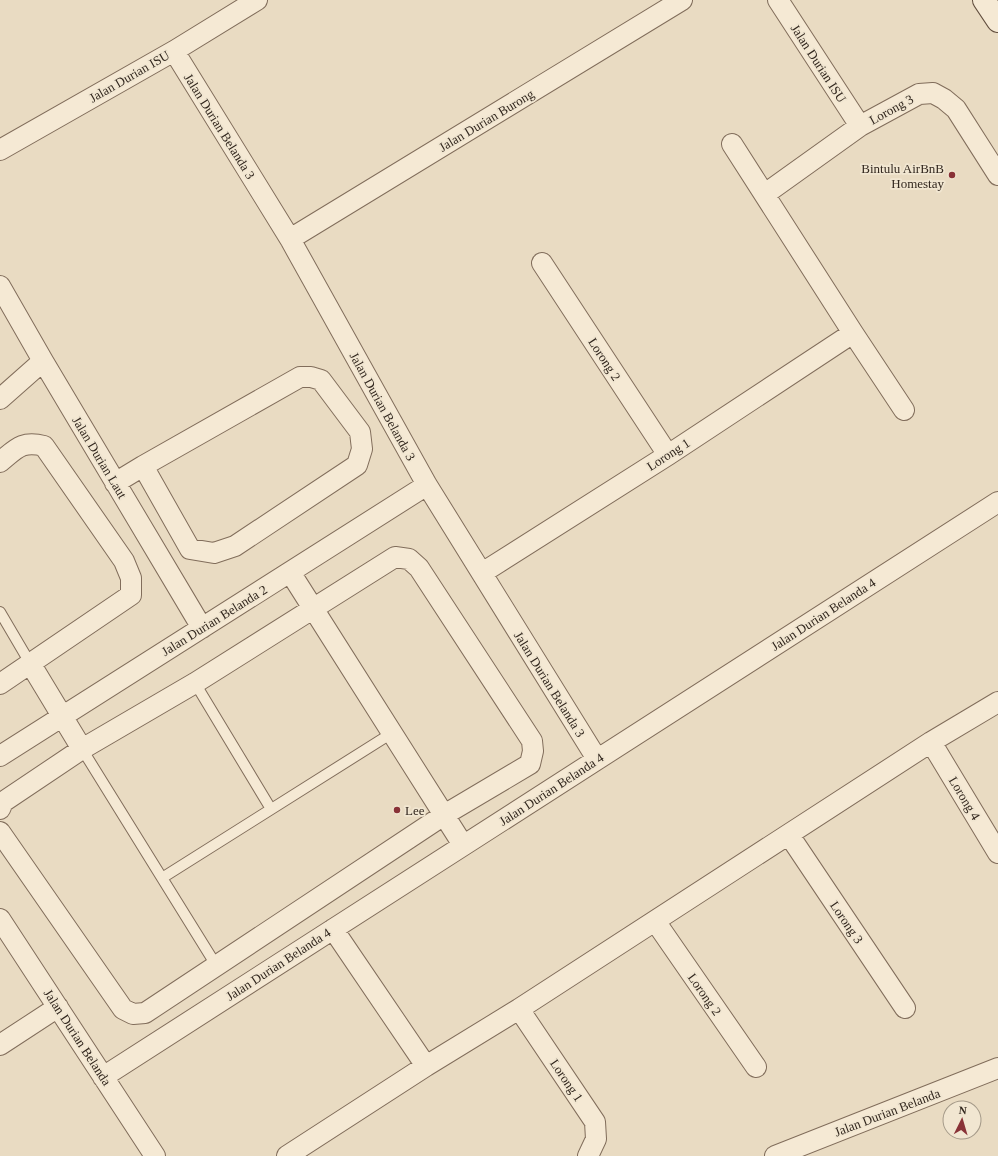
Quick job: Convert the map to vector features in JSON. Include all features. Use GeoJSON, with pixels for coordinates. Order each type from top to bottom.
{"type":"FeatureCollection","features":[{"type":"Feature","properties":{"kind":"street","name":"Jalan Durian ISU"},"geometry":{"type":"LineString","coordinates":[[0,150],[174,51],[256,0]]}},
{"type":"Feature","properties":{"kind":"street","name":"Jalan Durian Burong"},"geometry":{"type":"LineString","coordinates":[[290,239],[682,0]]}},
{"type":"Feature","properties":{"kind":"street","name":"Jalan Durian ISU"},"geometry":{"type":"LineString","coordinates":[[778,0],[860,126]]}},
{"type":"Feature","properties":{"kind":"street"},"geometry":{"type":"LineString","coordinates":[[984,0],[998,21]]}},
{"type":"Feature","properties":{"kind":"street","name":"Jalan Durian Belanda 3"},"geometry":{"type":"LineString","coordinates":[[174,51],[290,239],[427,485],[597,760]]}},
{"type":"Feature","properties":{"kind":"street","name":"Lorong 3"},"geometry":{"type":"LineString","coordinates":[[765,194],[860,126],[919,94],[932,93],[944,99],[956,108],[998,175]]}},
{"type":"Feature","properties":{"kind":"street"},"geometry":{"type":"LineString","coordinates":[[732,144],[904,410]]}},
{"type":"Feature","properties":{"kind":"street","name":"Lorong 2"},"geometry":{"type":"LineString","coordinates":[[542,263],[668,454]]}},
{"type":"Feature","properties":{"kind":"street","name":"Jalan Durian Laut"},"geometry":{"type":"LineString","coordinates":[[0,286],[42,361],[202,628]]}},
{"type":"Feature","properties":{"kind":"street","name":"Lorong 1"},"geometry":{"type":"LineString","coordinates":[[482,573],[853,333]]}},
{"type":"Feature","properties":{"kind":"street"},"geometry":{"type":"LineString","coordinates":[[0,399],[42,361]]}},
{"type":"Feature","properties":{"kind":"street"},"geometry":{"type":"LineString","coordinates":[[115,483],[143,466],[300,378],[311,377],[321,380],[360,432],[362,449],[357,466],[235,546],[214,553],[190,549],[143,466]]}},
{"type":"Feature","properties":{"kind":"street"},"geometry":{"type":"LineString","coordinates":[[0,462],[19,446],[33,443],[44,446],[124,561],[132,578],[131,596],[0,684]]}},
{"type":"Feature","properties":{"kind":"street","name":"Jalan Durian Belanda 2"},"geometry":{"type":"LineString","coordinates":[[0,756],[427,485]]}},
{"type":"Feature","properties":{"kind":"street","name":"Jalan Durian Belanda 4"},"geometry":{"type":"LineString","coordinates":[[103,1076],[998,502]]}},
{"type":"Feature","properties":{"kind":"street"},"geometry":{"type":"LineString","coordinates":[[0,809],[3,802],[82,749],[195,683],[395,557],[409,559],[419,568],[532,741],[533,752],[530,764],[444,815],[216,965],[145,1014],[133,1014],[123,1009],[0,832]]}},
{"type":"Feature","properties":{"kind":"street"},"geometry":{"type":"LineString","coordinates":[[290,572],[463,845]]}},
{"type":"Feature","properties":{"kind":"street"},"geometry":{"type":"LineString","coordinates":[[30,663],[82,749]]}},
{"type":"Feature","properties":{"kind":"street"},"geometry":{"type":"LineString","coordinates":[[287,1156],[426,1066],[519,1009],[931,742],[998,702]]}},
{"type":"Feature","properties":{"kind":"street","name":"Lorong 4"},"geometry":{"type":"LineString","coordinates":[[931,742],[998,853]]}},
{"type":"Feature","properties":{"kind":"street","name":"Lorong 3"},"geometry":{"type":"LineString","coordinates":[[789,835],[905,1008]]}},
{"type":"Feature","properties":{"kind":"street","name":"Jalan Durian Belanda"},"geometry":{"type":"LineString","coordinates":[[0,919],[155,1156]]}},
{"type":"Feature","properties":{"kind":"street","name":"Lorong 2"},"geometry":{"type":"LineString","coordinates":[[655,921],[756,1067]]}},
{"type":"Feature","properties":{"kind":"street"},"geometry":{"type":"LineString","coordinates":[[332,929],[426,1066]]}},
{"type":"Feature","properties":{"kind":"street"},"geometry":{"type":"LineString","coordinates":[[216,965],[234,993]]}},
{"type":"Feature","properties":{"kind":"street"},"geometry":{"type":"LineString","coordinates":[[0,1045],[58,1007]]}},
{"type":"Feature","properties":{"kind":"street","name":"Lorong 1"},"geometry":{"type":"LineString","coordinates":[[519,1009],[595,1122],[596,1140],[588,1156]]}},
{"type":"Feature","properties":{"kind":"street","name":"Jalan Durian Belanda"},"geometry":{"type":"LineString","coordinates":[[775,1156],[998,1068]]}},
{"type":"Feature","properties":{"kind":"lane"},"geometry":{"type":"LineString","coordinates":[[0,612],[30,663]]}},
{"type":"Feature","properties":{"kind":"lane"},"geometry":{"type":"LineString","coordinates":[[195,683],[271,809]]}},
{"type":"Feature","properties":{"kind":"lane"},"geometry":{"type":"LineString","coordinates":[[162,878],[392,733]]}},
{"type":"Feature","properties":{"kind":"lane"},"geometry":{"type":"LineString","coordinates":[[82,749],[216,965]]}},
{"type":"Feature","properties":{"kind":"place","name":"Bintulu AirBnB Homestay"},"geometry":{"type":"Point","coordinates":[952,175]}},
{"type":"Feature","properties":{"kind":"place","name":"Lee"},"geometry":{"type":"Point","coordinates":[397,810]}}]}
